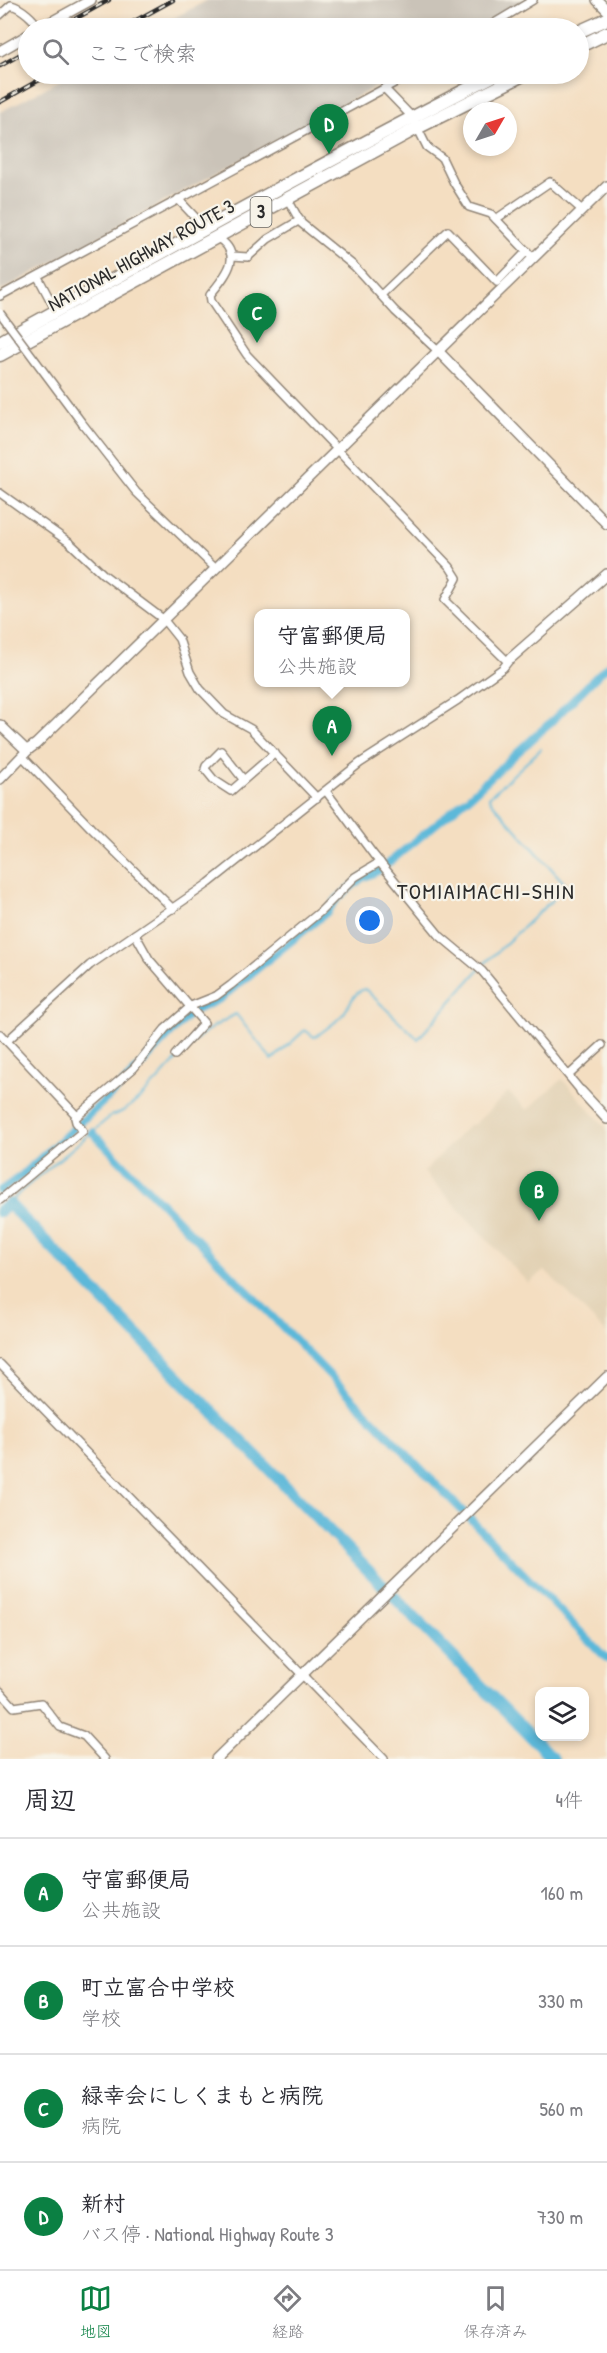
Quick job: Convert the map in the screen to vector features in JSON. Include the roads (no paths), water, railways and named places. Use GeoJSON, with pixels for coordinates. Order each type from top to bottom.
{"type":"FeatureCollection","features":[{"type":"Feature","properties":{"kind":"highway"},"geometry":{"type":"LineString","coordinates":[[589,27],[607,19]]}},
{"type":"Feature","properties":{"kind":"highway"},"geometry":{"type":"LineString","coordinates":[[589,42],[607,33]]}},
{"type":"Feature","properties":{"kind":"highway","name":"NATIONAL HIGHWAY ROUTE 3"},"geometry":{"type":"LineString","coordinates":[[0,342],[59,316],[287,198],[480,84]]}},
{"type":"Feature","properties":{"kind":"highway","name":"NATIONAL HIGHWAY ROUTE 3"},"geometry":{"type":"LineString","coordinates":[[0,355],[59,316],[205,228],[414,122],[502,84]]}},
{"type":"Feature","properties":{"kind":"street"},"geometry":{"type":"LineString","coordinates":[[58,18],[91,0]]}},
{"type":"Feature","properties":{"kind":"street"},"geometry":{"type":"LineString","coordinates":[[503,18],[533,0]]}},
{"type":"Feature","properties":{"kind":"street"},"geometry":{"type":"LineString","coordinates":[[597,0],[607,10]]}},
{"type":"Feature","properties":{"kind":"street"},"geometry":{"type":"LineString","coordinates":[[0,15],[11,5],[15,5],[31,18]]}},
{"type":"Feature","properties":{"kind":"street"},"geometry":{"type":"LineString","coordinates":[[0,51],[18,41]]}},
{"type":"Feature","properties":{"kind":"street"},"geometry":{"type":"LineString","coordinates":[[0,296],[394,84]]}},
{"type":"Feature","properties":{"kind":"street"},"geometry":{"type":"LineString","coordinates":[[385,89],[414,122],[427,147],[442,158],[469,207],[484,210],[496,219],[529,254]]}},
{"type":"Feature","properties":{"kind":"street"},"geometry":{"type":"LineString","coordinates":[[496,219],[550,182],[582,210]]}},
{"type":"Feature","properties":{"kind":"street"},"geometry":{"type":"LineString","coordinates":[[381,295],[448,231],[497,282],[607,186]]}},
{"type":"Feature","properties":{"kind":"street"},"geometry":{"type":"LineString","coordinates":[[287,198],[300,220],[354,266],[395,311],[438,351],[607,524]]}},
{"type":"Feature","properties":{"kind":"street"},"geometry":{"type":"LineString","coordinates":[[178,199],[205,228],[225,241],[232,256],[229,271],[210,295],[211,301],[247,355],[450,567],[457,578],[446,600],[509,659]]}},
{"type":"Feature","properties":{"kind":"street"},"geometry":{"type":"LineString","coordinates":[[232,256],[248,257],[268,239],[300,220]]}},
{"type":"Feature","properties":{"kind":"street"},"geometry":{"type":"LineString","coordinates":[[0,779],[438,351],[529,254]]}},
{"type":"Feature","properties":{"kind":"street"},"geometry":{"type":"LineString","coordinates":[[38,277],[59,316]]}},
{"type":"Feature","properties":{"kind":"street"},"geometry":{"type":"LineString","coordinates":[[0,313],[136,492],[219,564]]}},
{"type":"Feature","properties":{"kind":"street"},"geometry":{"type":"LineString","coordinates":[[0,493],[70,543],[103,574],[163,619],[179,639],[190,672],[200,688],[224,714],[251,729],[317,798]]}},
{"type":"Feature","properties":{"kind":"street"},"geometry":{"type":"LineString","coordinates":[[7,1041],[90,965],[209,883],[360,763],[503,668],[509,659],[607,574]]}},
{"type":"Feature","properties":{"kind":"street"},"geometry":{"type":"LineString","coordinates":[[0,725],[22,747],[91,828],[173,909]]}},
{"type":"Feature","properties":{"kind":"street"},"geometry":{"type":"LineString","coordinates":[[243,779],[222,752],[213,756],[205,769],[230,790],[240,785],[243,779],[275,753]]}},
{"type":"Feature","properties":{"kind":"street"},"geometry":{"type":"LineString","coordinates":[[326,791],[440,936],[482,971],[531,1034],[607,1119]]}},
{"type":"Feature","properties":{"kind":"street"},"geometry":{"type":"LineString","coordinates":[[78,1122],[134,1068],[165,1029],[231,985],[320,912],[355,877],[383,865]]}},
{"type":"Feature","properties":{"kind":"street"},"geometry":{"type":"LineString","coordinates":[[135,934],[149,959],[204,1023],[175,1055]]}},
{"type":"Feature","properties":{"kind":"street"},"geometry":{"type":"LineString","coordinates":[[0,1034],[78,1122],[83,1131],[0,1200]]}},
{"type":"Feature","properties":{"kind":"street"},"geometry":{"type":"LineString","coordinates":[[569,1075],[602,1045]]}},
{"type":"Feature","properties":{"kind":"street"},"geometry":{"type":"LineString","coordinates":[[0,1364],[384,1759]]}},
{"type":"Feature","properties":{"kind":"street"},"geometry":{"type":"LineString","coordinates":[[220,1755],[607,1377]]}},
{"type":"Feature","properties":{"kind":"street"},"geometry":{"type":"LineString","coordinates":[[0,1691],[14,1707],[41,1703],[60,1727],[84,1736],[105,1759]]}},
{"type":"Feature","properties":{"kind":"waterway"},"geometry":{"type":"LineString","coordinates":[[0,1191],[22,1175],[123,1084],[190,1013],[220,999],[326,913],[338,898],[362,878],[380,870],[469,797],[552,721],[607,666]]}},
{"type":"Feature","properties":{"kind":"waterway"},"geometry":{"type":"LineString","coordinates":[[9,1204],[20,1192],[111,1116],[122,1111],[147,1092],[194,1041],[236,1014],[272,1060],[305,1030],[314,1037],[317,1036],[341,1017],[356,994],[365,989],[418,1039],[483,965],[565,888],[566,885],[489,799],[541,749]]}},
{"type":"Feature","properties":{"kind":"waterway"},"geometry":{"type":"LineString","coordinates":[[92,1132],[607,1659]]}},
{"type":"Feature","properties":{"kind":"waterway"},"geometry":{"type":"LineString","coordinates":[[0,1211],[9,1204],[553,1759]]}},
{"type":"Feature","properties":{"kind":"railway"},"geometry":{"type":"LineString","coordinates":[[77,18],[109,0]]}},
{"type":"Feature","properties":{"kind":"railway"},"geometry":{"type":"LineString","coordinates":[[140,18],[173,0]]}},
{"type":"Feature","properties":{"kind":"railway"},"geometry":{"type":"LineString","coordinates":[[0,66],[18,56]]}},
{"type":"Feature","properties":{"kind":"railway"},"geometry":{"type":"LineString","coordinates":[[0,102],[32,84]]}},
{"type":"Feature","properties":{"kind":"place","name":"新村"},"geometry":{"type":"Point","coordinates":[329,154]}},
{"type":"Feature","properties":{"kind":"place","name":"緑幸会にしくまもと病院"},"geometry":{"type":"Point","coordinates":[257,343]}},
{"type":"Feature","properties":{"kind":"place","name":"守富郵便局"},"geometry":{"type":"Point","coordinates":[332,756]}},
{"type":"Feature","properties":{"kind":"place","name":"町立富合中学校"},"geometry":{"type":"Point","coordinates":[539,1221]}},
{"type":"Feature","properties":{"kind":"district","name":"TOMIAIMACHI-SHIN"},"geometry":{"type":"Point","coordinates":[486,891]}}]}
